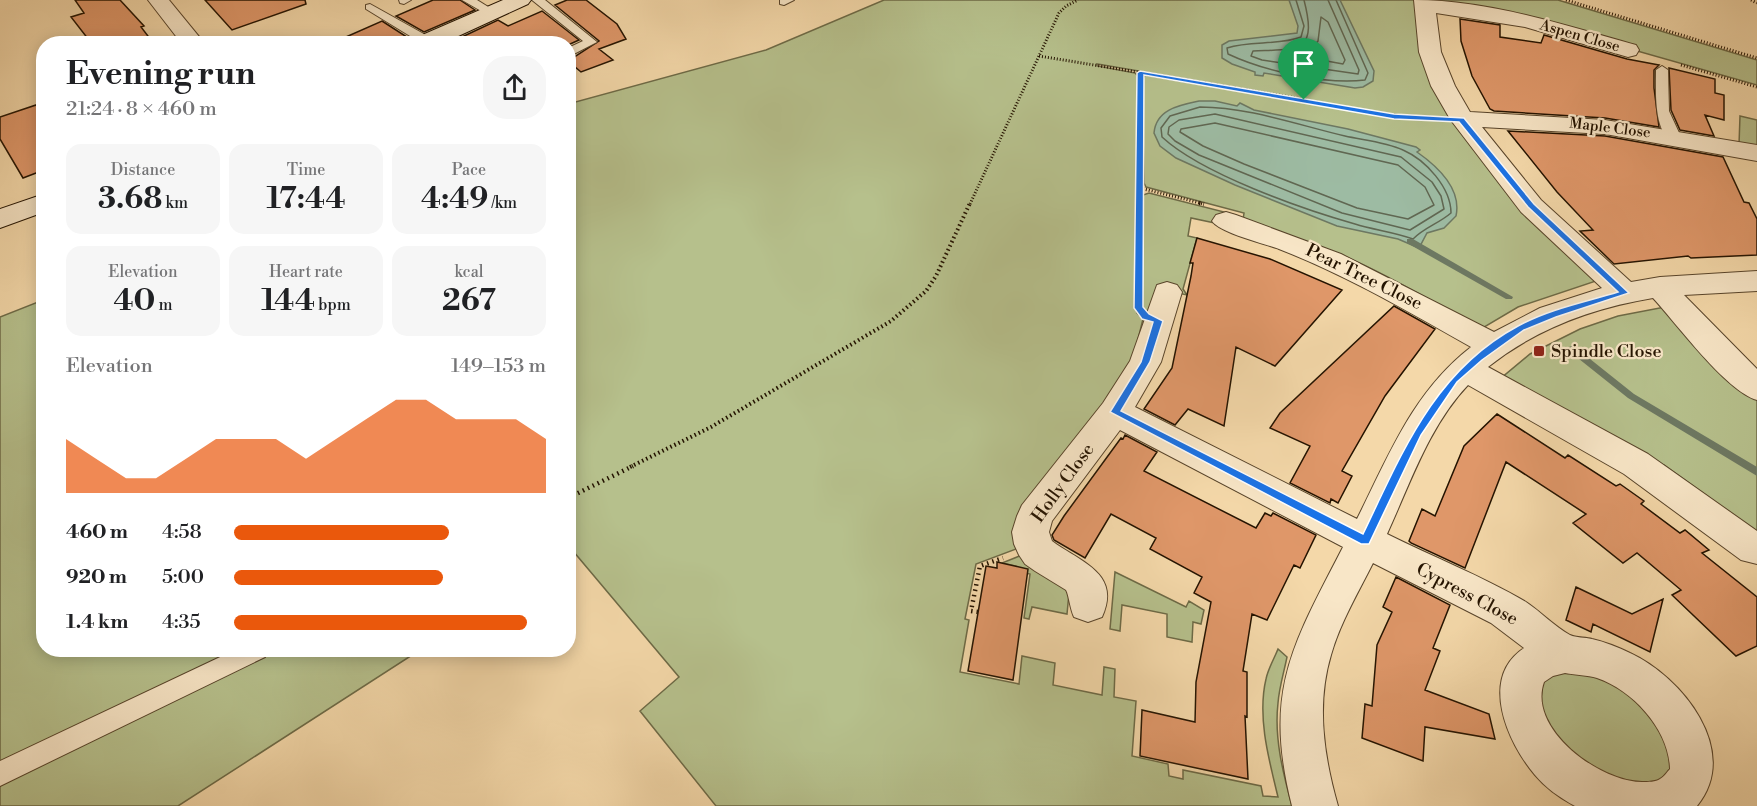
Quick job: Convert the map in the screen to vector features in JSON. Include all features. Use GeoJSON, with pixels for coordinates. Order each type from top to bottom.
{"type":"FeatureCollection","features":[{"type":"Feature","properties":{"kind":"street"},"geometry":{"type":"LineString","coordinates":[[158,0],[187,36]]}},
{"type":"Feature","properties":{"kind":"street"},"geometry":{"type":"LineString","coordinates":[[438,36],[521,0]]}},
{"type":"Feature","properties":{"kind":"street"},"geometry":{"type":"LineString","coordinates":[[1425,3],[1430,52],[1443,86],[1462,120],[1531,206],[1625,293]]}},
{"type":"Feature","properties":{"kind":"street","name":"Aspen Close"},"geometry":{"type":"LineString","coordinates":[[1425,3],[1528,21],[1628,50]]}},
{"type":"Feature","properties":{"kind":"street","name":"Maple Close"},"geometry":{"type":"LineString","coordinates":[[1462,120],[1575,124],[1674,136],[1757,153]]}},
{"type":"Feature","properties":{"kind":"street"},"geometry":{"type":"LineString","coordinates":[[0,219],[36,205]]}},
{"type":"Feature","properties":{"kind":"street","name":"Pear Tree Close"},"geometry":{"type":"LineString","coordinates":[[1232,223],[1296,243],[1353,268],[1495,346]]}},
{"type":"Feature","properties":{"kind":"street"},"geometry":{"type":"LineString","coordinates":[[1315,806],[1303,755],[1301,723],[1303,684],[1313,645],[1417,433],[1442,394],[1465,369],[1495,346],[1521,328],[1541,319],[1625,293],[1660,287],[1757,281]]}},
{"type":"Feature","properties":{"kind":"street"},"geometry":{"type":"LineString","coordinates":[[1660,287],[1722,355],[1757,388]]}},
{"type":"Feature","properties":{"kind":"street","name":"Holly Close"},"geometry":{"type":"LineString","coordinates":[[1088,605],[1088,592],[1084,583],[1046,559],[1036,547],[1030,529],[1035,516],[1115,412],[1145,362],[1163,307]]}},
{"type":"Feature","properties":{"kind":"street"},"geometry":{"type":"LineString","coordinates":[[1465,369],[1635,464],[1754,549]]}},
{"type":"Feature","properties":{"kind":"street"},"geometry":{"type":"LineString","coordinates":[[1115,412],[1365,541]]}},
{"type":"Feature","properties":{"kind":"street","name":"Cypress Close"},"geometry":{"type":"LineString","coordinates":[[1365,541],[1505,611],[1544,648]]}},
{"type":"Feature","properties":{"kind":"lane"},"geometry":{"type":"LineString","coordinates":[[468,0],[492,13]]}},
{"type":"Feature","properties":{"kind":"lane"},"geometry":{"type":"LineString","coordinates":[[538,0],[591,42],[576,49]]}},
{"type":"Feature","properties":{"kind":"lane"},"geometry":{"type":"LineString","coordinates":[[370,7],[415,36]]}},
{"type":"Feature","properties":{"kind":"lane"},"geometry":{"type":"LineString","coordinates":[[1662,70],[1662,111],[1674,136]]}},
{"type":"Feature","properties":{"kind":"lane"},"geometry":{"type":"LineString","coordinates":[[0,774],[242,657]]}},
{"type":"Feature","properties":{"kind":"path"},"geometry":{"type":"LineString","coordinates":[[576,494],[711,427],[891,321],[909,308],[926,291],[936,276],[1061,10],[1078,0]]}},
{"type":"Feature","properties":{"kind":"path"},"geometry":{"type":"LineString","coordinates":[[1566,0],[1757,58]]}},
{"type":"Feature","properties":{"kind":"path"},"geometry":{"type":"LineString","coordinates":[[1751,0],[1757,3]]}},
{"type":"Feature","properties":{"kind":"path"},"geometry":{"type":"LineString","coordinates":[[1628,50],[1757,87]]}},
{"type":"Feature","properties":{"kind":"path"},"geometry":{"type":"LineString","coordinates":[[1039,56],[1382,115],[1462,120]]}},
{"type":"Feature","properties":{"kind":"path"},"geometry":{"type":"LineString","coordinates":[[1140,73],[1139,308],[1145,316],[1163,307]]}},
{"type":"Feature","properties":{"kind":"path"},"geometry":{"type":"LineString","coordinates":[[1140,189],[1240,213],[1232,223]]}},
{"type":"Feature","properties":{"kind":"path"},"geometry":{"type":"LineString","coordinates":[[978,612],[971,611],[980,566],[1036,547]]}},
{"type":"Feature","properties":{"kind":"shaded area"},"geometry":{"type":"Polygon","coordinates":[[[884,0],[1418,0],[1451,118],[1390,114],[1097,64],[1097,66],[1135,73],[1138,76],[1135,304],[1137,313],[1143,319],[1130,372],[1024,546],[976,564],[965,619],[969,620],[960,672],[1019,684],[1022,656],[1055,663],[1053,685],[1102,695],[1104,667],[1115,669],[1114,697],[1136,701],[1132,756],[1168,764],[1169,776],[1183,779],[1183,770],[1261,786],[1263,796],[1278,797],[1265,738],[1263,708],[1267,675],[1278,649],[1287,657],[1280,686],[1277,716],[1278,742],[1292,806],[716,806],[640,711],[679,677],[576,555],[576,102],[766,50],[884,0]]]}},
{"type":"Feature","properties":{"kind":"shaded area"},"geometry":{"type":"Polygon","coordinates":[[[1431,0],[1558,0],[1757,60],[1757,85],[1581,35],[1431,0]]]}},
{"type":"Feature","properties":{"kind":"shaded area"},"geometry":{"type":"Polygon","coordinates":[[[1145,75],[1396,118],[1454,121],[1596,281],[1518,307],[1481,329],[1355,261],[1243,220],[1244,213],[1146,187],[1144,183],[1142,80],[1145,75]]]}},
{"type":"Feature","properties":{"kind":"shaded area"},"geometry":{"type":"Polygon","coordinates":[[[1740,116],[1757,120],[1757,149],[1739,145],[1740,116]]]}},
{"type":"Feature","properties":{"kind":"shaded area"},"geometry":{"type":"Polygon","coordinates":[[[1149,193],[1236,215],[1236,219],[1224,225],[1191,218],[1188,236],[1197,238],[1183,289],[1187,295],[1159,289],[1148,315],[1142,308],[1143,195],[1149,193]]]}},
{"type":"Feature","properties":{"kind":"shaded area"},"geometry":{"type":"Polygon","coordinates":[[[36,303],[36,657],[409,657],[178,806],[0,806],[0,317],[36,303]]]}},
{"type":"Feature","properties":{"kind":"shaded area"},"geometry":{"type":"Polygon","coordinates":[[[1670,306],[1757,396],[1757,542],[1714,501],[1664,465],[1647,463],[1500,379],[1530,354],[1580,329],[1618,316],[1670,306]]]}},
{"type":"Feature","properties":{"kind":"shaded area"},"geometry":{"type":"Polygon","coordinates":[[[1027,553],[1069,593],[1067,614],[1032,607],[1029,619],[1024,618],[1030,574],[1016,571],[1016,566],[1002,563],[1027,553]]]}},
{"type":"Feature","properties":{"kind":"shaded area"},"geometry":{"type":"Polygon","coordinates":[[[1115,572],[1186,607],[1189,601],[1204,610],[1201,624],[1193,622],[1192,642],[1167,637],[1167,614],[1122,605],[1120,631],[1110,629],[1115,572]]]}},
{"type":"Feature","properties":{"kind":"shaded area"},"geometry":{"type":"Polygon","coordinates":[[[1555,668],[1626,682],[1675,753],[1668,776],[1647,788],[1582,771],[1534,707],[1548,671],[1555,668]]]}},
{"type":"Feature","properties":{"kind":"water"},"geometry":{"type":"Polygon","coordinates":[[[1289,0],[1340,0],[1374,71],[1373,81],[1363,87],[1355,88],[1264,73],[1263,76],[1255,75],[1255,72],[1222,58],[1222,45],[1229,41],[1297,33],[1298,26],[1289,0]]]}},
{"type":"Feature","properties":{"kind":"water"},"geometry":{"type":"Polygon","coordinates":[[[1199,101],[1215,101],[1237,106],[1240,103],[1254,110],[1348,129],[1416,147],[1420,150],[1417,152],[1440,171],[1452,187],[1457,206],[1456,216],[1444,228],[1427,233],[1419,248],[1398,239],[1337,226],[1235,185],[1176,158],[1160,146],[1154,133],[1159,118],[1164,113],[1199,101]]]}},
{"type":"Feature","properties":{"kind":"building"},"geometry":{"type":"Polygon","coordinates":[[[75,0],[120,0],[144,26],[141,27],[148,36],[86,36],[71,17],[84,13],[75,0]]]}},
{"type":"Feature","properties":{"kind":"building"},"geometry":{"type":"Polygon","coordinates":[[[205,0],[305,0],[306,4],[232,30],[205,0]]]}},
{"type":"Feature","properties":{"kind":"building"},"geometry":{"type":"Polygon","coordinates":[[[433,0],[460,0],[475,10],[424,32],[396,16],[433,0]]]}},
{"type":"Feature","properties":{"kind":"building"},"geometry":{"type":"Polygon","coordinates":[[[567,0],[586,0],[617,24],[626,39],[599,49],[613,60],[581,72],[576,68],[576,56],[599,41],[555,5],[567,0]]]}},
{"type":"Feature","properties":{"kind":"building"},"geometry":{"type":"Polygon","coordinates":[[[542,11],[574,36],[464,36],[498,20],[508,26],[542,11]]]}},
{"type":"Feature","properties":{"kind":"building"},"geometry":{"type":"Polygon","coordinates":[[[1460,19],[1500,25],[1500,37],[1541,43],[1544,35],[1627,59],[1659,65],[1654,70],[1654,88],[1659,127],[1605,118],[1490,109],[1472,76],[1461,41],[1460,19]]]}},
{"type":"Feature","properties":{"kind":"building"},"geometry":{"type":"Polygon","coordinates":[[[382,21],[405,36],[348,36],[382,21]]]}},
{"type":"Feature","properties":{"kind":"building"},"geometry":{"type":"Polygon","coordinates":[[[1669,68],[1715,79],[1715,93],[1724,95],[1724,120],[1705,115],[1714,136],[1680,130],[1671,110],[1669,68]]]}},
{"type":"Feature","properties":{"kind":"building"},"geometry":{"type":"Polygon","coordinates":[[[36,105],[36,173],[23,178],[0,139],[0,117],[36,105]]]}},
{"type":"Feature","properties":{"kind":"building"},"geometry":{"type":"Polygon","coordinates":[[[1508,131],[1605,136],[1723,157],[1744,202],[1749,203],[1757,219],[1757,255],[1691,258],[1688,256],[1614,264],[1580,231],[1593,230],[1557,192],[1508,131]]]}},
{"type":"Feature","properties":{"kind":"building"},"geometry":{"type":"Polygon","coordinates":[[[1197,238],[1270,259],[1342,290],[1275,366],[1236,347],[1224,426],[1188,409],[1175,425],[1144,409],[1172,368],[1191,276],[1193,263],[1190,263],[1197,238]]]}},
{"type":"Feature","properties":{"kind":"building"},"geometry":{"type":"Polygon","coordinates":[[[1394,306],[1435,329],[1385,396],[1342,471],[1352,476],[1338,503],[1331,499],[1330,503],[1290,483],[1310,446],[1270,428],[1280,413],[1394,306]]]}},
{"type":"Feature","properties":{"kind":"building"},"geometry":{"type":"Polygon","coordinates":[[[1497,414],[1565,458],[1568,455],[1616,486],[1620,484],[1644,501],[1641,504],[1680,533],[1685,530],[1709,550],[1702,553],[1757,597],[1757,646],[1736,656],[1672,595],[1681,590],[1637,553],[1623,563],[1573,523],[1586,514],[1506,462],[1465,568],[1411,543],[1409,541],[1422,509],[1435,516],[1464,446],[1497,414]]]}},
{"type":"Feature","properties":{"kind":"building"},"geometry":{"type":"Polygon","coordinates":[[[1125,435],[1157,452],[1144,471],[1256,528],[1265,513],[1271,516],[1273,513],[1316,535],[1300,568],[1294,565],[1267,620],[1252,614],[1243,671],[1247,672],[1247,717],[1245,716],[1248,779],[1140,756],[1142,710],[1195,722],[1196,682],[1211,602],[1194,593],[1202,577],[1150,549],[1156,538],[1111,514],[1085,558],[1054,540],[1052,535],[1125,435]]]}},
{"type":"Feature","properties":{"kind":"building"},"geometry":{"type":"Polygon","coordinates":[[[997,562],[1028,569],[1013,680],[968,671],[986,566],[997,568],[997,562]]]}},
{"type":"Feature","properties":{"kind":"building"},"geometry":{"type":"Polygon","coordinates":[[[1396,577],[1450,605],[1433,648],[1440,651],[1425,690],[1489,714],[1495,739],[1425,727],[1423,761],[1362,738],[1365,704],[1372,706],[1377,645],[1392,612],[1383,607],[1396,577]]]}},
{"type":"Feature","properties":{"kind":"building"},"geometry":{"type":"Polygon","coordinates":[[[1576,587],[1632,614],[1663,599],[1650,652],[1593,624],[1591,632],[1566,620],[1576,587]]]}},
{"type":"Feature","properties":{"kind":"waterway"},"geometry":{"type":"LineString","coordinates":[[1410,241],[1509,297]]}},
{"type":"Feature","properties":{"kind":"waterway"},"geometry":{"type":"LineString","coordinates":[[1572,349],[1631,396],[1757,472]]}},
{"type":"Feature","properties":{"kind":"place","name":"Spindle Close"},"geometry":{"type":"Point","coordinates":[1539,351]}},
{"type":"Feature","properties":{"kind":"route"},"geometry":{"type":"LineString","coordinates":[[1140,73],[1304,100],[1394,117],[1462,120],[1531,206],[1625,293],[1599,299],[1521,328],[1479,358],[1454,380],[1442,394],[1417,433],[1365,541],[1115,412],[1128,394],[1145,362],[1158,321],[1145,316],[1139,308],[1140,73]]}}]}
